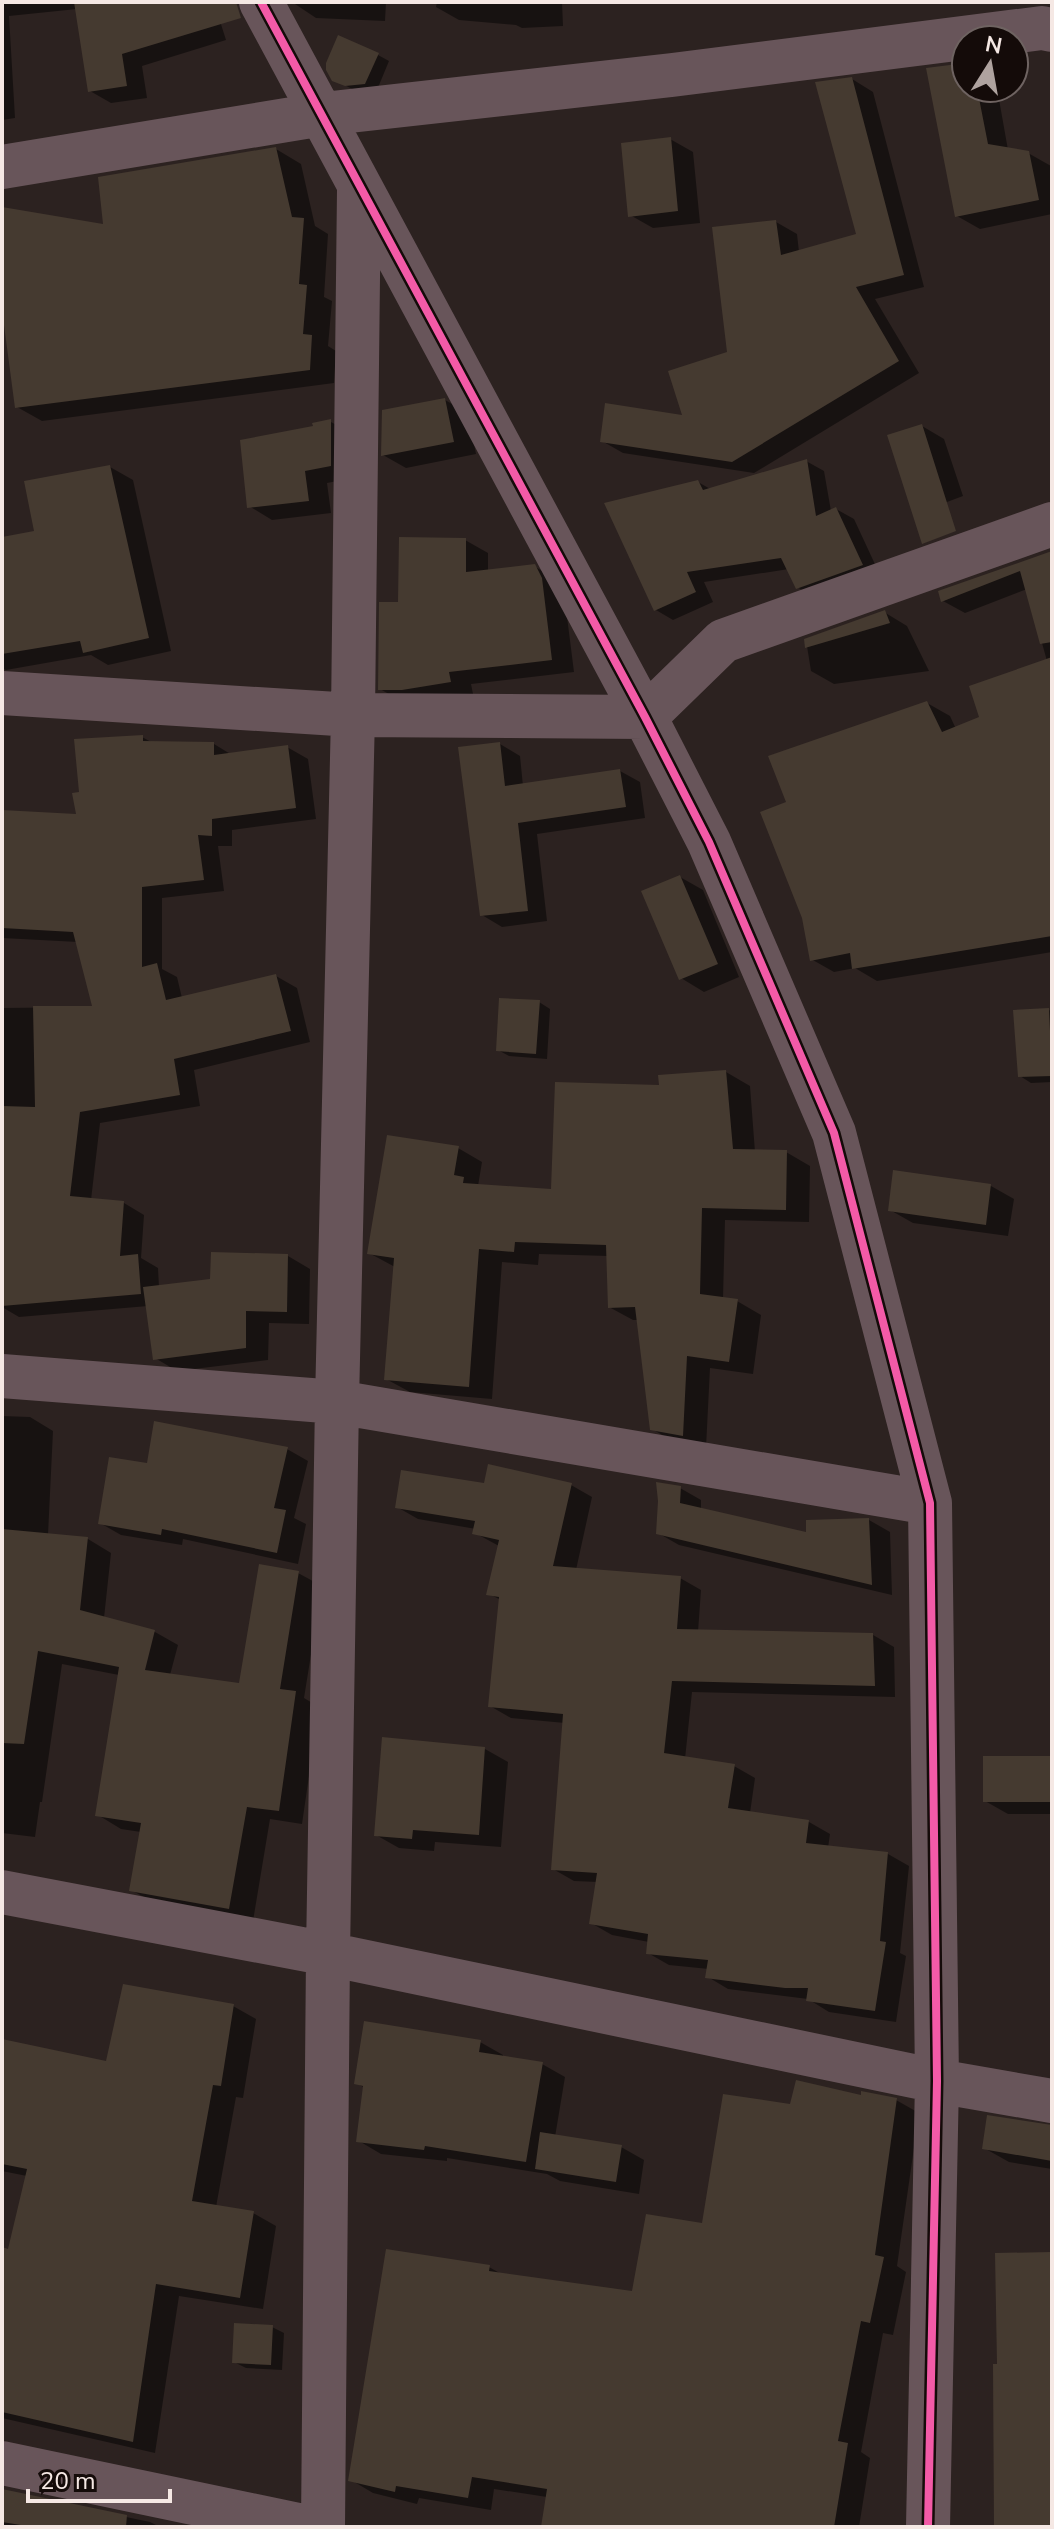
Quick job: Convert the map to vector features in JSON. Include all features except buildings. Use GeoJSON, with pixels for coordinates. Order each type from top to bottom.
{"type":"FeatureCollection","features":[{"type":"Feature","properties":{"kind":"street"},"geometry":{"type":"LineString","coordinates":[[261,2],[709,842],[834,1133],[930,1503],[937,2081],[928,2527]]}},
{"type":"Feature","properties":{"kind":"street"},"geometry":{"type":"LineString","coordinates":[[2,167],[323,114],[672,75],[1042,28],[1052,30]]}},
{"type":"Feature","properties":{"kind":"street"},"geometry":{"type":"LineString","coordinates":[[323,2527],[328,1954],[353,715],[359,187]]}},
{"type":"Feature","properties":{"kind":"street"},"geometry":{"type":"LineString","coordinates":[[2,693],[353,715],[645,717],[723,641],[1052,524]]}},
{"type":"Feature","properties":{"kind":"street"},"geometry":{"type":"LineString","coordinates":[[2,1376],[337,1402],[930,1503]]}},
{"type":"Feature","properties":{"kind":"street"},"geometry":{"type":"LineString","coordinates":[[2,1892],[328,1954],[937,2081],[1052,2101]]}},
{"type":"Feature","properties":{"kind":"street"},"geometry":{"type":"LineString","coordinates":[[2,2463],[308,2527]]}},
{"type":"Feature","properties":{"kind":"cycle path"},"geometry":{"type":"LineString","coordinates":[[261,2],[709,842],[834,1133],[930,1503],[937,2081],[928,2527]]}}]}
